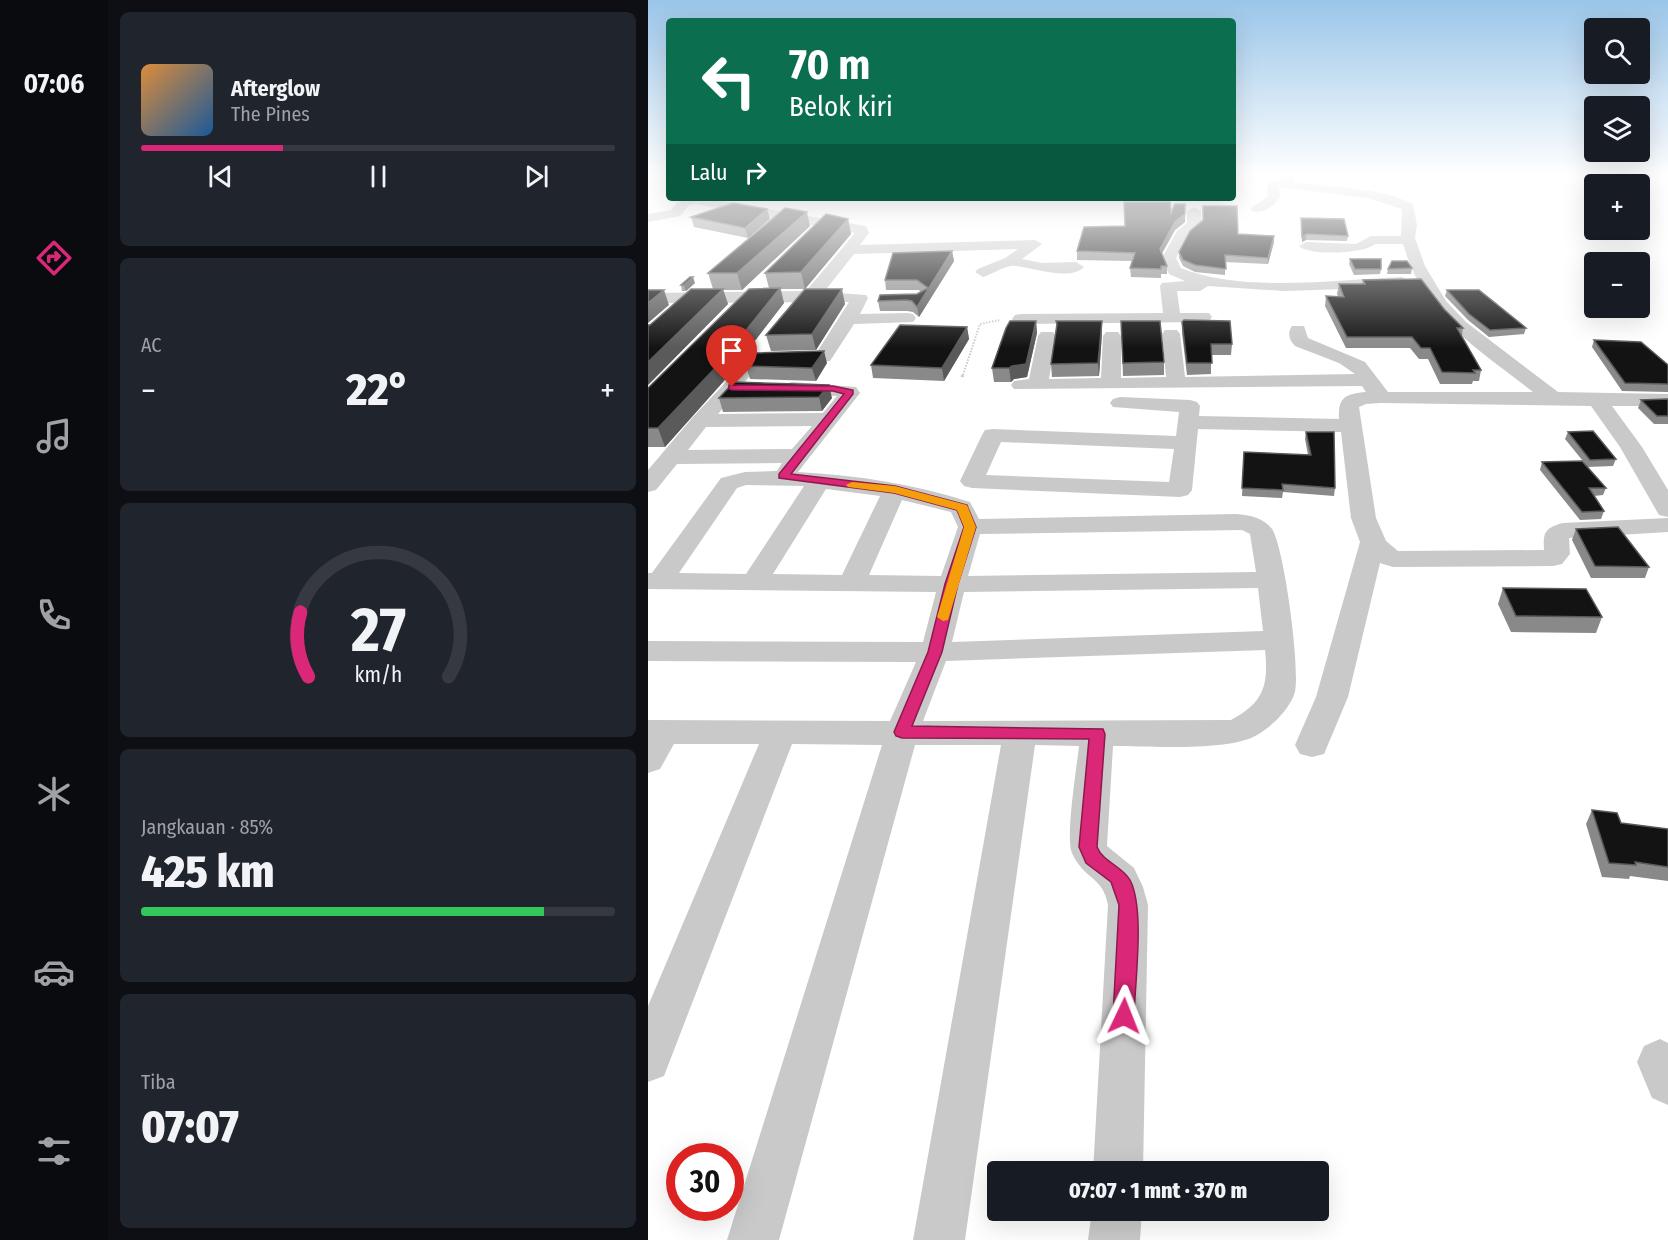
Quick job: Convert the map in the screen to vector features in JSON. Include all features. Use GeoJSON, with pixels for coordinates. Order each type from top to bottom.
{"type":"FeatureCollection","features":[{"type":"Feature","properties":{"kind":"street"},"geometry":{"type":"LineString","coordinates":[[809,239],[815,233]]}},
{"type":"Feature","properties":{"kind":"street"},"geometry":{"type":"LineString","coordinates":[[788,314],[835,269],[860,233]]}},
{"type":"Feature","properties":{"kind":"street"},"geometry":{"type":"LineString","coordinates":[[1183,233],[1169,258],[1172,268],[1183,276],[1220,285]]}},
{"type":"Feature","properties":{"kind":"street"},"geometry":{"type":"LineString","coordinates":[[1409,233],[1409,240],[1417,266],[1439,304],[1460,326],[1553,398]]}},
{"type":"Feature","properties":{"kind":"street"},"geometry":{"type":"LineString","coordinates":[[1306,246],[1356,248],[1364,246],[1371,240],[1409,240]]}},
{"type":"Feature","properties":{"kind":"street"},"geometry":{"type":"LineString","coordinates":[[847,250],[992,247],[1034,243],[1010,261],[983,272]]}},
{"type":"Feature","properties":{"kind":"street"},"geometry":{"type":"LineString","coordinates":[[1010,261],[1042,268],[1076,267]]}},
{"type":"Feature","properties":{"kind":"street"},"geometry":{"type":"LineString","coordinates":[[730,315],[768,280]]}},
{"type":"Feature","properties":{"kind":"street"},"geometry":{"type":"LineString","coordinates":[[1176,383],[1168,286],[1425,281]]}},
{"type":"Feature","properties":{"kind":"street"},"geometry":{"type":"LineString","coordinates":[[673,312],[706,283]]}},
{"type":"Feature","properties":{"kind":"street"},"geometry":{"type":"LineString","coordinates":[[648,298],[806,296],[868,298],[849,319],[823,357],[752,359]]}},
{"type":"Feature","properties":{"kind":"street"},"geometry":{"type":"LineString","coordinates":[[1021,319],[1171,326],[1203,317]]}},
{"type":"Feature","properties":{"kind":"street"},"geometry":{"type":"LineString","coordinates":[[849,319],[907,318]]}},
{"type":"Feature","properties":{"kind":"street"},"geometry":{"type":"LineString","coordinates":[[1298,330],[1300,341],[1354,364],[1370,380],[1376,393],[1382,397]]}},
{"type":"Feature","properties":{"kind":"street"},"geometry":{"type":"LineString","coordinates":[[1047,336],[1029,385],[1370,380]]}},
{"type":"Feature","properties":{"kind":"street"},"geometry":{"type":"LineString","coordinates":[[1111,384],[1112,336]]}},
{"type":"Feature","properties":{"kind":"street"},"geometry":{"type":"LineString","coordinates":[[648,485],[732,387],[766,341]]}},
{"type":"Feature","properties":{"kind":"street"},"geometry":{"type":"LineString","coordinates":[[654,580],[729,483],[740,478],[791,466],[850,393],[848,390],[732,387]]}},
{"type":"Feature","properties":{"kind":"street"},"geometry":{"type":"LineString","coordinates":[[1668,400],[1382,397],[1362,398],[1348,404],[1349,426],[1359,474],[1359,498],[1363,519],[1379,551],[1393,559],[1550,558],[1557,554],[1556,534],[1563,531],[1668,525]]}},
{"type":"Feature","properties":{"kind":"street"},"geometry":{"type":"LineString","coordinates":[[1597,400],[1664,498]]}},
{"type":"Feature","properties":{"kind":"street"},"geometry":{"type":"LineString","coordinates":[[1120,403],[1190,406],[1187,433],[1180,490],[972,481],[993,435],[1187,433],[1349,426]]}},
{"type":"Feature","properties":{"kind":"street"},"geometry":{"type":"LineString","coordinates":[[700,422],[829,419]]}},
{"type":"Feature","properties":{"kind":"street"},"geometry":{"type":"LineString","coordinates":[[671,457],[791,466],[819,482],[895,490],[961,507],[970,527],[951,584],[935,652],[902,732],[753,1240]]}},
{"type":"Feature","properties":{"kind":"street"},"geometry":{"type":"LineString","coordinates":[[755,582],[819,482]]}},
{"type":"Feature","properties":{"kind":"street"},"geometry":{"type":"LineString","coordinates":[[853,581],[895,490]]}},
{"type":"Feature","properties":{"kind":"street"},"geometry":{"type":"LineString","coordinates":[[653,741],[780,733],[1221,732],[1244,728],[1264,714],[1279,694],[1282,665],[1271,580],[1259,527],[1252,524],[1217,522],[970,527]]}},
{"type":"Feature","properties":{"kind":"street"},"geometry":{"type":"LineString","coordinates":[[1312,745],[1332,697],[1373,541]]}},
{"type":"Feature","properties":{"kind":"street"},"geometry":{"type":"LineString","coordinates":[[654,580],[951,584],[1271,580]]}},
{"type":"Feature","properties":{"kind":"street"},"geometry":{"type":"LineString","coordinates":[[648,651],[935,652],[1279,640]]}},
{"type":"Feature","properties":{"kind":"street"},"geometry":{"type":"LineString","coordinates":[[648,1060],[780,733]]}},
{"type":"Feature","properties":{"kind":"street"},"geometry":{"type":"LineString","coordinates":[[939,1240],[1020,733]]}},
{"type":"Feature","properties":{"kind":"street"},"geometry":{"type":"LineString","coordinates":[[1097,734],[1088,847],[1092,858],[1118,877],[1128,905],[1118,1161]]}},
{"type":"Feature","properties":{"kind":"street"},"geometry":{"type":"LineString","coordinates":[[1114,1240],[1116,1221]]}},
{"type":"Feature","properties":{"kind":"path"},"geometry":{"type":"LineString","coordinates":[[962,377],[980,324],[997,320],[1021,319]]}},
{"type":"Feature","properties":{"kind":"building"},"geometry":{"type":"Polygon","coordinates":[[[756,233],[783,233],[737,273],[708,273],[756,233]]]}},
{"type":"Feature","properties":{"kind":"building"},"geometry":{"type":"Polygon","coordinates":[[[806,233],[836,233],[801,272],[765,273],[806,233]]]}},
{"type":"Feature","properties":{"kind":"building"},"geometry":{"type":"Polygon","coordinates":[[[1082,233],[1169,233],[1160,249],[1167,266],[1161,266],[1161,269],[1130,268],[1135,253],[1077,251],[1082,233]]]}},
{"type":"Feature","properties":{"kind":"building"},"geometry":{"type":"Polygon","coordinates":[[[1189,233],[1238,233],[1274,236],[1268,258],[1225,255],[1226,269],[1195,265],[1183,260],[1179,252],[1189,233]]]}},
{"type":"Feature","properties":{"kind":"building"},"geometry":{"type":"Polygon","coordinates":[[[1302,233],[1347,233],[1348,236],[1307,234],[1302,237],[1302,233]]]}},
{"type":"Feature","properties":{"kind":"building"},"geometry":{"type":"Polygon","coordinates":[[[952,251],[917,307],[912,301],[906,300],[878,301],[880,295],[917,294],[928,288],[917,280],[885,280],[893,253],[952,251]]]}},
{"type":"Feature","properties":{"kind":"building"},"geometry":{"type":"Polygon","coordinates":[[[1350,259],[1381,259],[1381,269],[1355,269],[1350,259]]]}},
{"type":"Feature","properties":{"kind":"building"},"geometry":{"type":"Polygon","coordinates":[[[1392,261],[1407,261],[1412,268],[1388,269],[1392,261]]]}},
{"type":"Feature","properties":{"kind":"building"},"geometry":{"type":"Polygon","coordinates":[[[690,277],[693,277],[681,285],[690,277]]]}},
{"type":"Feature","properties":{"kind":"building"},"geometry":{"type":"Polygon","coordinates":[[[1421,279],[1444,309],[1463,328],[1457,328],[1481,370],[1473,370],[1475,373],[1442,372],[1430,348],[1421,348],[1412,337],[1347,337],[1326,296],[1344,297],[1339,284],[1365,284],[1363,280],[1421,279]]]}},
{"type":"Feature","properties":{"kind":"building"},"geometry":{"type":"Polygon","coordinates":[[[780,288],[718,365],[658,428],[648,428],[648,388],[749,289],[780,288]]]}},
{"type":"Feature","properties":{"kind":"building"},"geometry":{"type":"Polygon","coordinates":[[[691,289],[723,289],[648,362],[648,325],[691,289]]]}},
{"type":"Feature","properties":{"kind":"building"},"geometry":{"type":"Polygon","coordinates":[[[805,289],[842,289],[812,334],[766,335],[805,289]]]}},
{"type":"Feature","properties":{"kind":"building"},"geometry":{"type":"Polygon","coordinates":[[[648,290],[664,290],[648,303],[648,290]]]}},
{"type":"Feature","properties":{"kind":"building"},"geometry":{"type":"Polygon","coordinates":[[[1447,290],[1479,290],[1526,328],[1490,330],[1469,314],[1447,290]]]}},
{"type":"Feature","properties":{"kind":"building"},"geometry":{"type":"Polygon","coordinates":[[[1184,320],[1230,321],[1232,344],[1211,344],[1212,363],[1187,363],[1182,322],[1184,320]]]}},
{"type":"Feature","properties":{"kind":"building"},"geometry":{"type":"Polygon","coordinates":[[[1010,321],[1036,321],[1026,364],[1009,368],[992,368],[1006,328],[1010,321]]]}},
{"type":"Feature","properties":{"kind":"building"},"geometry":{"type":"Polygon","coordinates":[[[1056,321],[1102,321],[1098,363],[1051,364],[1056,321]]]}},
{"type":"Feature","properties":{"kind":"building"},"geometry":{"type":"Polygon","coordinates":[[[1121,321],[1160,321],[1164,362],[1123,363],[1121,321]]]}},
{"type":"Feature","properties":{"kind":"building"},"geometry":{"type":"Polygon","coordinates":[[[900,325],[967,327],[942,368],[871,365],[900,325]]]}},
{"type":"Feature","properties":{"kind":"building"},"geometry":{"type":"Polygon","coordinates":[[[1594,340],[1641,342],[1668,365],[1668,384],[1625,383],[1594,340]]]}},
{"type":"Feature","properties":{"kind":"building"},"geometry":{"type":"Polygon","coordinates":[[[824,351],[812,368],[746,366],[756,353],[824,351]]]}},
{"type":"Feature","properties":{"kind":"building"},"geometry":{"type":"Polygon","coordinates":[[[734,382],[829,385],[819,397],[719,398],[734,382]]]}},
{"type":"Feature","properties":{"kind":"building"},"geometry":{"type":"Polygon","coordinates":[[[1668,399],[1668,416],[1657,416],[1641,400],[1668,399]]]}},
{"type":"Feature","properties":{"kind":"building"},"geometry":{"type":"Polygon","coordinates":[[[1593,431],[1616,459],[1590,460],[1568,432],[1593,431]]]}},
{"type":"Feature","properties":{"kind":"building"},"geometry":{"type":"Polygon","coordinates":[[[1306,432],[1334,432],[1335,488],[1282,484],[1283,490],[1242,488],[1244,452],[1311,455],[1306,432]]]}},
{"type":"Feature","properties":{"kind":"building"},"geometry":{"type":"Polygon","coordinates":[[[1582,461],[1606,488],[1589,488],[1604,511],[1582,512],[1542,462],[1582,461]]]}},
{"type":"Feature","properties":{"kind":"building"},"geometry":{"type":"Polygon","coordinates":[[[1618,527],[1649,567],[1595,566],[1576,529],[1618,527]]]}},
{"type":"Feature","properties":{"kind":"building"},"geometry":{"type":"Polygon","coordinates":[[[1503,588],[1586,589],[1602,617],[1516,616],[1503,588]]]}},
{"type":"Feature","properties":{"kind":"building"},"geometry":{"type":"Polygon","coordinates":[[[1592,810],[1617,813],[1621,823],[1668,829],[1668,867],[1635,862],[1636,865],[1609,863],[1592,810]]]}},
{"type":"Feature","properties":{"kind":"slow traffic"},"geometry":{"type":"LineString","coordinates":[[852,485],[895,490],[956,504],[964,510],[970,527],[951,584],[943,617]]}},
{"type":"Feature","properties":{"kind":"route"},"geometry":{"type":"LineString","coordinates":[[732,387],[833,388],[850,392],[783,476],[895,490],[956,504],[964,510],[970,527],[951,584],[935,652],[902,732],[1097,734],[1088,847],[1092,858],[1118,877],[1128,905],[1124,1016]]}}]}
